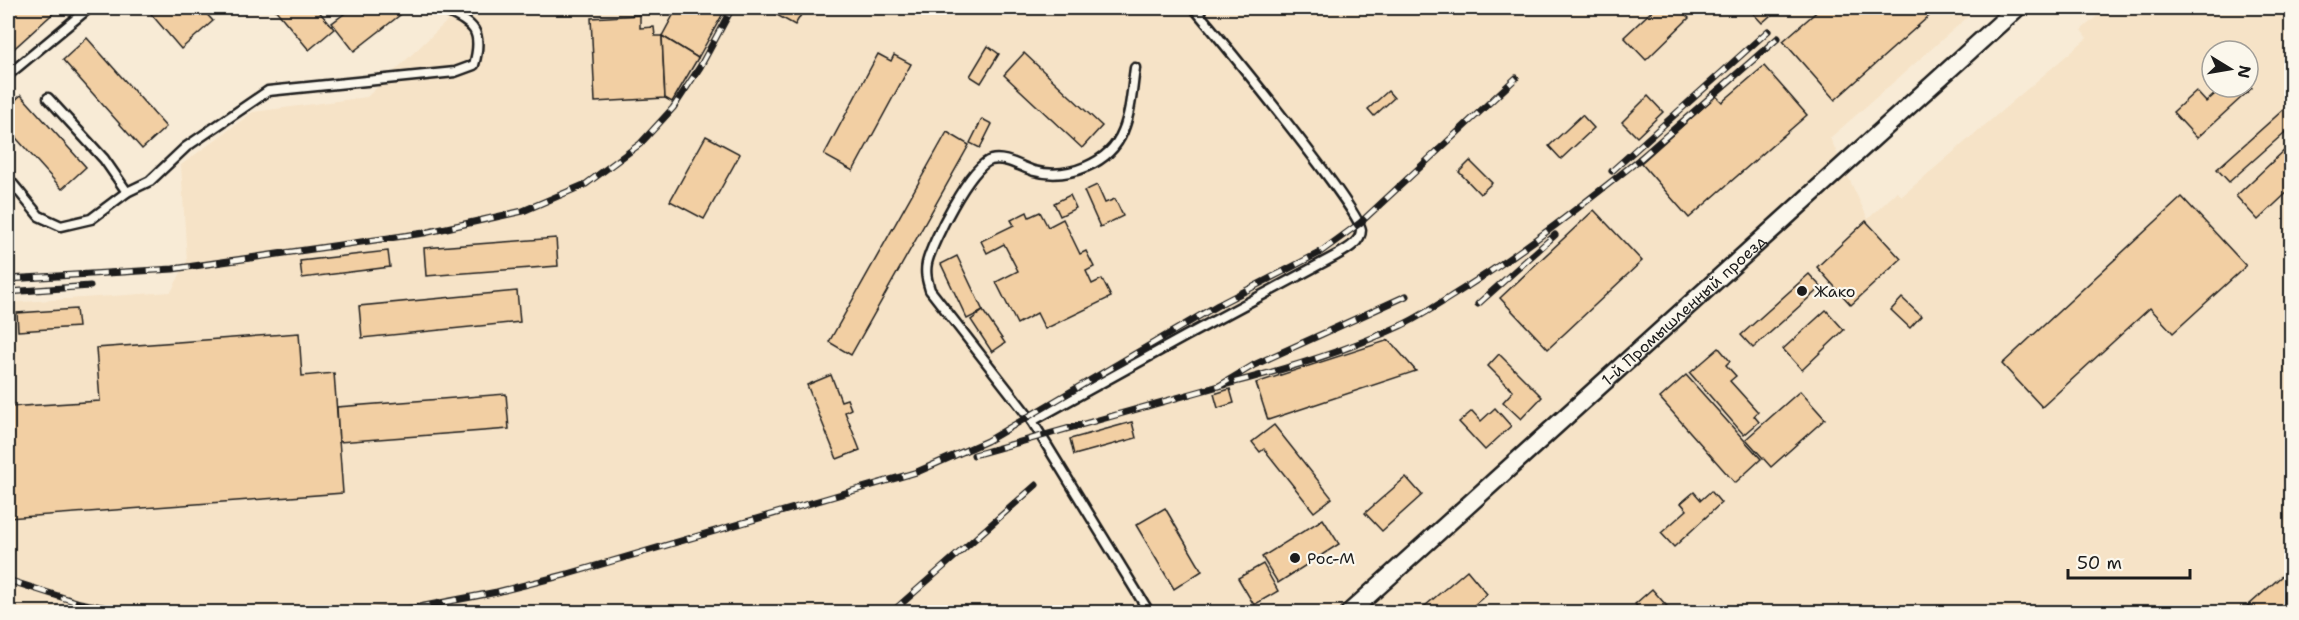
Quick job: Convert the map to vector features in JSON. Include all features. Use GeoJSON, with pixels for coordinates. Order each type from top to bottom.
{"type":"FeatureCollection","features":[{"type":"Feature","properties":{"kind":"street","name":"1-й Промышленный проезд"},"geometry":{"type":"LineString","coordinates":[[1350,612],[2017,8]]}},
{"type":"Feature","properties":{"kind":"lane"},"geometry":{"type":"LineString","coordinates":[[8,75],[88,8]]}},
{"type":"Feature","properties":{"kind":"lane"},"geometry":{"type":"LineString","coordinates":[[8,178],[39,216],[61,226],[91,219],[127,192],[150,181],[186,147],[268,91],[455,72],[474,65],[477,36],[470,23],[440,8]]}},
{"type":"Feature","properties":{"kind":"lane"},"geometry":{"type":"LineString","coordinates":[[1032,422],[1337,255],[1356,242],[1360,236],[1359,223],[1338,190],[1194,8]]}},
{"type":"Feature","properties":{"kind":"lane"},"geometry":{"type":"LineString","coordinates":[[1135,68],[1123,133],[1112,148],[1086,167],[1056,174],[1036,172],[999,159],[984,162],[952,206],[927,262],[926,277],[930,290],[1032,422],[1149,612]]}},
{"type":"Feature","properties":{"kind":"lane"},"geometry":{"type":"LineString","coordinates":[[48,98],[104,159],[127,192]]}},
{"type":"Feature","properties":{"kind":"shaded area"},"geometry":{"type":"Polygon","coordinates":[[[461,8],[1978,8],[1830,138],[1868,219],[1897,192],[1902,196],[2087,38],[2081,30],[2104,10],[2102,8],[2291,8],[2291,612],[8,612],[8,303],[171,292],[187,261],[181,165],[253,112],[367,97],[461,8]]]}},
{"type":"Feature","properties":{"kind":"building"},"geometry":{"type":"Polygon","coordinates":[[[13,8],[59,8],[8,54],[8,13],[13,8]]]}},
{"type":"Feature","properties":{"kind":"building"},"geometry":{"type":"Polygon","coordinates":[[[146,8],[201,8],[213,21],[181,49],[146,8]]]}},
{"type":"Feature","properties":{"kind":"building"},"geometry":{"type":"Polygon","coordinates":[[[274,8],[316,8],[334,29],[309,50],[274,8]]]}},
{"type":"Feature","properties":{"kind":"building"},"geometry":{"type":"Polygon","coordinates":[[[352,8],[409,8],[354,51],[332,23],[352,8]]]}},
{"type":"Feature","properties":{"kind":"building"},"geometry":{"type":"Polygon","coordinates":[[[677,8],[726,8],[698,58],[662,36],[677,8]]]}},
{"type":"Feature","properties":{"kind":"building"},"geometry":{"type":"Polygon","coordinates":[[[779,8],[805,8],[795,25],[775,14],[779,8]]]}},
{"type":"Feature","properties":{"kind":"building"},"geometry":{"type":"Polygon","coordinates":[[[1655,8],[1679,8],[1689,18],[1646,60],[1624,37],[1655,8]]]}},
{"type":"Feature","properties":{"kind":"building"},"geometry":{"type":"Polygon","coordinates":[[[1748,8],[1779,8],[1762,23],[1748,8]]]}},
{"type":"Feature","properties":{"kind":"building"},"geometry":{"type":"Polygon","coordinates":[[[1821,8],[1938,8],[1835,100],[1783,41],[1821,8]]]}},
{"type":"Feature","properties":{"kind":"building"},"geometry":{"type":"Polygon","coordinates":[[[640,15],[640,28],[654,27],[655,36],[662,36],[665,98],[595,102],[591,18],[640,15]]]}},
{"type":"Feature","properties":{"kind":"building"},"geometry":{"type":"Polygon","coordinates":[[[662,36],[698,58],[672,102],[665,98],[662,36]]]}},
{"type":"Feature","properties":{"kind":"building"},"geometry":{"type":"Polygon","coordinates":[[[87,38],[166,127],[142,149],[63,60],[87,38]]]}},
{"type":"Feature","properties":{"kind":"building"},"geometry":{"type":"Polygon","coordinates":[[[988,46],[999,54],[981,83],[970,76],[988,46]]]}},
{"type":"Feature","properties":{"kind":"building"},"geometry":{"type":"Polygon","coordinates":[[[1024,53],[1102,126],[1082,148],[1004,75],[1024,53]]]}},
{"type":"Feature","properties":{"kind":"building"},"geometry":{"type":"Polygon","coordinates":[[[878,54],[891,61],[894,55],[911,64],[853,171],[824,155],[878,54]]]}},
{"type":"Feature","properties":{"kind":"building"},"geometry":{"type":"Polygon","coordinates":[[[1764,66],[1807,115],[1689,218],[1641,163],[1716,96],[1722,102],[1764,66]]]}},
{"type":"Feature","properties":{"kind":"building"},"geometry":{"type":"Polygon","coordinates":[[[1388,91],[1394,98],[1374,116],[1368,109],[1388,91]]]}},
{"type":"Feature","properties":{"kind":"building"},"geometry":{"type":"Polygon","coordinates":[[[2196,91],[2200,99],[2206,102],[2209,99],[2240,99],[2197,138],[2173,112],[2196,91]]]}},
{"type":"Feature","properties":{"kind":"building"},"geometry":{"type":"Polygon","coordinates":[[[21,95],[86,167],[62,189],[8,129],[8,107],[21,95]]]}},
{"type":"Feature","properties":{"kind":"building"},"geometry":{"type":"Polygon","coordinates":[[[1648,96],[1663,112],[1637,137],[1622,122],[1648,96]]]}},
{"type":"Feature","properties":{"kind":"building"},"geometry":{"type":"Polygon","coordinates":[[[2292,102],[2292,126],[2229,182],[2217,169],[2292,102]]]}},
{"type":"Feature","properties":{"kind":"building"},"geometry":{"type":"Polygon","coordinates":[[[1582,115],[1594,128],[1561,159],[1549,146],[1582,115]]]}},
{"type":"Feature","properties":{"kind":"building"},"geometry":{"type":"Polygon","coordinates":[[[982,119],[992,124],[980,148],[970,143],[982,119]]]}},
{"type":"Feature","properties":{"kind":"building"},"geometry":{"type":"Polygon","coordinates":[[[947,132],[969,145],[851,355],[829,342],[947,132]]]}},
{"type":"Feature","properties":{"kind":"building"},"geometry":{"type":"Polygon","coordinates":[[[706,136],[740,154],[704,219],[670,201],[706,136]]]}},
{"type":"Feature","properties":{"kind":"building"},"geometry":{"type":"Polygon","coordinates":[[[2288,147],[2292,151],[2292,188],[2258,220],[2236,196],[2288,147]]]}},
{"type":"Feature","properties":{"kind":"building"},"geometry":{"type":"Polygon","coordinates":[[[1470,161],[1492,183],[1480,194],[1459,172],[1470,161]]]}},
{"type":"Feature","properties":{"kind":"building"},"geometry":{"type":"Polygon","coordinates":[[[1097,185],[1105,203],[1115,199],[1123,216],[1100,227],[1084,191],[1097,185]]]}},
{"type":"Feature","properties":{"kind":"building"},"geometry":{"type":"Polygon","coordinates":[[[1070,195],[1076,208],[1060,216],[1054,203],[1070,195]]]}},
{"type":"Feature","properties":{"kind":"building"},"geometry":{"type":"Polygon","coordinates":[[[2182,197],[2246,266],[2173,333],[2150,308],[2042,407],[2002,364],[2182,197]]]}},
{"type":"Feature","properties":{"kind":"building"},"geometry":{"type":"Polygon","coordinates":[[[1594,210],[1642,261],[1548,349],[1500,298],[1594,210]]]}},
{"type":"Feature","properties":{"kind":"building"},"geometry":{"type":"Polygon","coordinates":[[[1027,212],[1029,217],[1040,212],[1048,227],[1063,219],[1080,254],[1086,251],[1094,267],[1086,271],[1092,284],[1102,279],[1111,297],[1045,329],[1037,313],[1017,324],[996,282],[1018,271],[1004,244],[987,253],[981,241],[1014,225],[1011,220],[1027,212]]]}},
{"type":"Feature","properties":{"kind":"building"},"geometry":{"type":"Polygon","coordinates":[[[1866,221],[1901,259],[1851,305],[1817,267],[1866,221]]]}},
{"type":"Feature","properties":{"kind":"building"},"geometry":{"type":"Polygon","coordinates":[[[556,238],[558,266],[426,276],[424,248],[556,238]]]}},
{"type":"Feature","properties":{"kind":"building"},"geometry":{"type":"Polygon","coordinates":[[[388,251],[390,267],[302,278],[300,261],[388,251]]]}},
{"type":"Feature","properties":{"kind":"building"},"geometry":{"type":"Polygon","coordinates":[[[957,256],[983,311],[967,319],[941,264],[957,256]]]}},
{"type":"Feature","properties":{"kind":"building"},"geometry":{"type":"Polygon","coordinates":[[[1809,274],[1821,287],[1753,348],[1741,335],[1809,274]]]}},
{"type":"Feature","properties":{"kind":"building"},"geometry":{"type":"Polygon","coordinates":[[[517,291],[520,322],[362,338],[359,306],[517,291]]]}},
{"type":"Feature","properties":{"kind":"building"},"geometry":{"type":"Polygon","coordinates":[[[1902,298],[1921,316],[1910,328],[1891,310],[1902,298]]]}},
{"type":"Feature","properties":{"kind":"building"},"geometry":{"type":"Polygon","coordinates":[[[76,309],[78,327],[18,331],[17,313],[76,309]]]}},
{"type":"Feature","properties":{"kind":"building"},"geometry":{"type":"Polygon","coordinates":[[[1826,310],[1844,330],[1802,370],[1783,349],[1826,310]]]}},
{"type":"Feature","properties":{"kind":"building"},"geometry":{"type":"Polygon","coordinates":[[[983,311],[1005,343],[992,352],[971,320],[983,311]]]}},
{"type":"Feature","properties":{"kind":"building"},"geometry":{"type":"Polygon","coordinates":[[[299,333],[302,376],[334,373],[343,493],[8,518],[8,407],[100,401],[96,348],[299,333]]]}},
{"type":"Feature","properties":{"kind":"building"},"geometry":{"type":"Polygon","coordinates":[[[1389,340],[1416,371],[1268,420],[1256,383],[1389,340]]]}},
{"type":"Feature","properties":{"kind":"building"},"geometry":{"type":"Polygon","coordinates":[[[1719,348],[1730,361],[1726,365],[1736,376],[1730,381],[1758,412],[1754,416],[1759,422],[1744,435],[1690,373],[1719,348]]]}},
{"type":"Feature","properties":{"kind":"building"},"geometry":{"type":"Polygon","coordinates":[[[1499,354],[1542,397],[1521,419],[1503,402],[1513,391],[1488,366],[1499,354]]]}},
{"type":"Feature","properties":{"kind":"building"},"geometry":{"type":"Polygon","coordinates":[[[831,375],[841,401],[847,399],[851,409],[845,412],[860,450],[837,459],[807,385],[831,375]]]}},
{"type":"Feature","properties":{"kind":"building"},"geometry":{"type":"Polygon","coordinates":[[[1686,375],[1761,459],[1735,483],[1660,398],[1686,375]]]}},
{"type":"Feature","properties":{"kind":"building"},"geometry":{"type":"Polygon","coordinates":[[[1230,389],[1234,403],[1218,408],[1214,394],[1230,389]]]}},
{"type":"Feature","properties":{"kind":"building"},"geometry":{"type":"Polygon","coordinates":[[[1800,391],[1825,419],[1771,467],[1746,439],[1800,391]]]}},
{"type":"Feature","properties":{"kind":"building"},"geometry":{"type":"Polygon","coordinates":[[[506,394],[509,429],[339,442],[337,407],[506,394]]]}},
{"type":"Feature","properties":{"kind":"building"},"geometry":{"type":"Polygon","coordinates":[[[1495,408],[1511,426],[1485,450],[1459,422],[1472,411],[1481,421],[1495,408]]]}},
{"type":"Feature","properties":{"kind":"building"},"geometry":{"type":"Polygon","coordinates":[[[1132,422],[1136,438],[1074,455],[1070,439],[1132,422]]]}},
{"type":"Feature","properties":{"kind":"building"},"geometry":{"type":"Polygon","coordinates":[[[1274,425],[1332,498],[1314,512],[1264,449],[1260,452],[1252,442],[1274,425]]]}},
{"type":"Feature","properties":{"kind":"building"},"geometry":{"type":"Polygon","coordinates":[[[1406,477],[1422,495],[1382,531],[1365,513],[1406,477]]]}},
{"type":"Feature","properties":{"kind":"building"},"geometry":{"type":"Polygon","coordinates":[[[1711,491],[1721,503],[1674,547],[1661,533],[1687,510],[1681,503],[1694,492],[1701,500],[1711,491]]]}},
{"type":"Feature","properties":{"kind":"building"},"geometry":{"type":"Polygon","coordinates":[[[1165,508],[1202,571],[1174,589],[1136,525],[1165,508]]]}},
{"type":"Feature","properties":{"kind":"building"},"geometry":{"type":"Polygon","coordinates":[[[1323,519],[1339,544],[1278,583],[1262,557],[1323,519]]]}},
{"type":"Feature","properties":{"kind":"building"},"geometry":{"type":"Polygon","coordinates":[[[1263,564],[1278,591],[1254,605],[1238,578],[1263,564]]]}},
{"type":"Feature","properties":{"kind":"building"},"geometry":{"type":"Polygon","coordinates":[[[2292,567],[2292,612],[2241,612],[2292,567]]]}},
{"type":"Feature","properties":{"kind":"building"},"geometry":{"type":"Polygon","coordinates":[[[1467,570],[1487,594],[1466,612],[1418,612],[1467,570]]]}},
{"type":"Feature","properties":{"kind":"building"},"geometry":{"type":"Polygon","coordinates":[[[1652,589],[1672,612],[1642,612],[1635,604],[1652,589]]]}},
{"type":"Feature","properties":{"kind":"railway"},"geometry":{"type":"LineString","coordinates":[[8,279],[173,269],[424,233],[523,211],[586,184],[640,144],[673,108],[700,67],[732,8]]}},
{"type":"Feature","properties":{"kind":"railway"},"geometry":{"type":"LineString","coordinates":[[1612,171],[1768,31]]}},
{"type":"Feature","properties":{"kind":"railway"},"geometry":{"type":"LineString","coordinates":[[1640,159],[1778,38]]}},
{"type":"Feature","properties":{"kind":"railway"},"geometry":{"type":"LineString","coordinates":[[360,612],[414,608],[497,592],[568,574],[917,472],[987,441],[1218,305],[1319,253],[1360,223],[1516,78]]}},
{"type":"Feature","properties":{"kind":"railway"},"geometry":{"type":"LineString","coordinates":[[1406,296],[1254,365],[1219,386],[1334,352],[1416,318],[1510,258],[1645,155]]}},
{"type":"Feature","properties":{"kind":"railway"},"geometry":{"type":"LineString","coordinates":[[1478,304],[1555,235]]}},
{"type":"Feature","properties":{"kind":"railway"},"geometry":{"type":"LineString","coordinates":[[8,292],[90,286]]}},
{"type":"Feature","properties":{"kind":"railway"},"geometry":{"type":"LineString","coordinates":[[974,455],[1219,386]]}},
{"type":"Feature","properties":{"kind":"railway"},"geometry":{"type":"LineString","coordinates":[[892,612],[1036,485]]}},
{"type":"Feature","properties":{"kind":"railway"},"geometry":{"type":"LineString","coordinates":[[8,580],[80,603],[129,612]]}},
{"type":"Feature","properties":{"kind":"place","name":"Жако"},"geometry":{"type":"Point","coordinates":[1802,291]}},
{"type":"Feature","properties":{"kind":"place","name":"Рос-М"},"geometry":{"type":"Point","coordinates":[1295,558]}}]}
